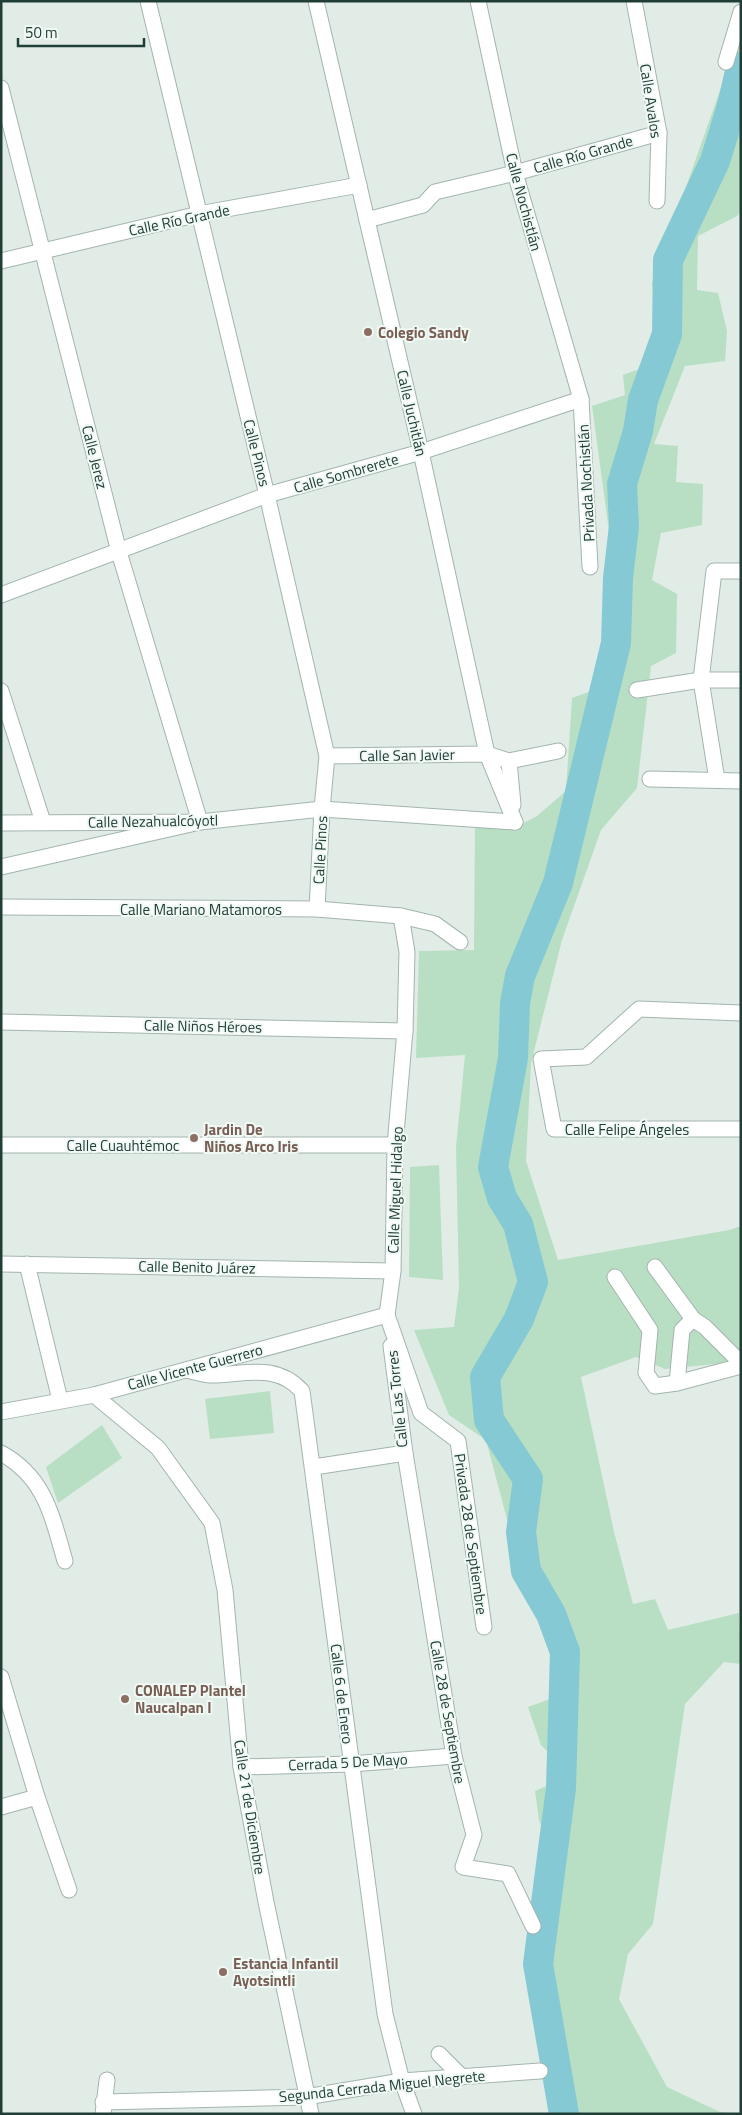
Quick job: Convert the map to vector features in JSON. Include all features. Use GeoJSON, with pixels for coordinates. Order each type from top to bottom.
{"type":"FeatureCollection","features":[{"type":"Feature","properties":{"kind":"street","name":"Calle Pinos"},"geometry":{"type":"LineString","coordinates":[[148,1],[267,495],[327,756],[322,809],[317,910]]}},
{"type":"Feature","properties":{"kind":"street","name":"Calle Juchitlán"},"geometry":{"type":"LineString","coordinates":[[316,1],[421,452],[487,754],[515,822]]}},
{"type":"Feature","properties":{"kind":"street","name":"Calle Nochistlán"},"geometry":{"type":"LineString","coordinates":[[478,1],[515,174],[581,399]]}},
{"type":"Feature","properties":{"kind":"street","name":"Calle Avalos"},"geometry":{"type":"LineString","coordinates":[[634,1],[659,133],[657,201]]}},
{"type":"Feature","properties":{"kind":"street"},"geometry":{"type":"LineString","coordinates":[[726,62],[741,12]]}},
{"type":"Feature","properties":{"kind":"street","name":"Calle Jerez"},"geometry":{"type":"LineString","coordinates":[[1,88],[119,552],[200,822]]}},
{"type":"Feature","properties":{"kind":"street","name":"Calle Río Grande"},"geometry":{"type":"LineString","coordinates":[[367,220],[423,205],[435,192],[515,174],[659,133]]}},
{"type":"Feature","properties":{"kind":"street","name":"Calle Río Grande"},"geometry":{"type":"LineString","coordinates":[[1,261],[199,214],[359,185]]}},
{"type":"Feature","properties":{"kind":"street","name":"Calle Sombrerete"},"geometry":{"type":"LineString","coordinates":[[1,595],[267,495],[421,452],[581,399]]}},
{"type":"Feature","properties":{"kind":"street","name":"Privada Nochistlán"},"geometry":{"type":"LineString","coordinates":[[581,399],[590,567]]}},
{"type":"Feature","properties":{"kind":"street"},"geometry":{"type":"LineString","coordinates":[[717,780],[701,680],[714,571],[741,571]]}},
{"type":"Feature","properties":{"kind":"street"},"geometry":{"type":"LineString","coordinates":[[637,690],[701,680],[741,680]]}},
{"type":"Feature","properties":{"kind":"street"},"geometry":{"type":"LineString","coordinates":[[1,691],[44,822]]}},
{"type":"Feature","properties":{"kind":"street"},"geometry":{"type":"LineString","coordinates":[[515,822],[509,761],[558,751]]}},
{"type":"Feature","properties":{"kind":"street","name":"Calle San Javier"},"geometry":{"type":"LineString","coordinates":[[327,756],[487,754],[509,761]]}},
{"type":"Feature","properties":{"kind":"street"},"geometry":{"type":"LineString","coordinates":[[650,779],[741,781]]}},
{"type":"Feature","properties":{"kind":"street","name":"Calle Nezahualcóyotl"},"geometry":{"type":"LineString","coordinates":[[1,823],[200,822],[322,809],[515,822]]}},
{"type":"Feature","properties":{"kind":"street"},"geometry":{"type":"LineString","coordinates":[[1,868],[200,822]]}},
{"type":"Feature","properties":{"kind":"street","name":"Calle Mariano Matamoros"},"geometry":{"type":"LineString","coordinates":[[1,907],[317,910],[401,916],[435,924],[460,942]]}},
{"type":"Feature","properties":{"kind":"street","name":"Calle Miguel Hidalgo"},"geometry":{"type":"LineString","coordinates":[[401,916],[407,952],[405,1030],[395,1145],[393,1271],[387,1315],[421,1413],[458,1441]]}},
{"type":"Feature","properties":{"kind":"street","name":"Calle Felipe Ángeles"},"geometry":{"type":"LineString","coordinates":[[741,1013],[639,1009],[586,1057],[541,1059],[554,1129],[741,1129]]}},
{"type":"Feature","properties":{"kind":"street","name":"Calle Niños Héroes"},"geometry":{"type":"LineString","coordinates":[[1,1022],[405,1030]]}},
{"type":"Feature","properties":{"kind":"street","name":"Calle Cuauhtémoc"},"geometry":{"type":"LineString","coordinates":[[1,1145],[395,1145]]}},
{"type":"Feature","properties":{"kind":"street","name":"Calle Benito Juárez"},"geometry":{"type":"LineString","coordinates":[[1,1264],[393,1271]]}},
{"type":"Feature","properties":{"kind":"street"},"geometry":{"type":"LineString","coordinates":[[27,1264],[60,1400]]}},
{"type":"Feature","properties":{"kind":"street"},"geometry":{"type":"LineString","coordinates":[[615,1278],[650,1330],[646,1374],[655,1386],[677,1383],[741,1365],[705,1327],[693,1319],[655,1267]]}},
{"type":"Feature","properties":{"kind":"street","name":"Calle Vicente Guerrero"},"geometry":{"type":"LineString","coordinates":[[1,1412],[94,1394],[387,1315]]}},
{"type":"Feature","properties":{"kind":"street","name":"Calle Las Torres"},"geometry":{"type":"LineString","coordinates":[[314,1466],[405,1453],[387,1315]]}},
{"type":"Feature","properties":{"kind":"street"},"geometry":{"type":"LineString","coordinates":[[677,1383],[682,1330],[693,1319]]}},
{"type":"Feature","properties":{"kind":"street","name":"Calle 6 de Enero"},"geometry":{"type":"LineString","coordinates":[[187,1370],[208,1375],[268,1372],[281,1375],[292,1381],[302,1391],[314,1466],[351,1764],[385,2014],[402,2081],[414,2114]]}},
{"type":"Feature","properties":{"kind":"street","name":"Calle 21 de Diciembre"},"geometry":{"type":"LineString","coordinates":[[94,1394],[158,1448],[212,1523],[225,1590],[241,1767],[266,1902],[310,2114]]}},
{"type":"Feature","properties":{"kind":"street","name":"Privada 28 de Septiembre"},"geometry":{"type":"LineString","coordinates":[[458,1441],[484,1627]]}},
{"type":"Feature","properties":{"kind":"street"},"geometry":{"type":"LineString","coordinates":[[1,1453],[25,1469],[35,1481],[47,1504],[66,1561]]}},
{"type":"Feature","properties":{"kind":"street","name":"Calle 28 de Septiembre"},"geometry":{"type":"LineString","coordinates":[[405,1453],[454,1756],[474,1835],[463,1867],[508,1874],[532,1926]]}},
{"type":"Feature","properties":{"kind":"street"},"geometry":{"type":"LineString","coordinates":[[1,1677],[37,1797],[69,1890]]}},
{"type":"Feature","properties":{"kind":"street","name":"Cerrada 5 De Mayo"},"geometry":{"type":"LineString","coordinates":[[241,1767],[351,1764],[454,1756]]}},
{"type":"Feature","properties":{"kind":"street"},"geometry":{"type":"LineString","coordinates":[[1,1807],[37,1797]]}},
{"type":"Feature","properties":{"kind":"street"},"geometry":{"type":"LineString","coordinates":[[439,2054],[462,2077]]}},
{"type":"Feature","properties":{"kind":"street","name":"Segunda Cerrada Miguel Negrete"},"geometry":{"type":"LineString","coordinates":[[103,2108],[306,2097],[402,2081],[540,2071]]}},
{"type":"Feature","properties":{"kind":"street"},"geometry":{"type":"LineString","coordinates":[[103,2108],[108,2080]]}},
{"type":"Feature","properties":{"kind":"green space"},"geometry":{"type":"Polygon","coordinates":[[[741,31],[741,211],[737,216],[698,236],[697,290],[718,293],[727,331],[725,361],[685,366],[654,444],[678,446],[676,482],[703,484],[702,525],[661,533],[652,580],[677,594],[676,653],[651,666],[637,788],[601,830],[562,940],[531,1063],[526,1161],[558,1260],[729,1230],[741,1226],[741,1359],[716,1364],[665,1369],[636,1357],[581,1377],[614,1532],[633,1604],[655,1599],[668,1630],[739,1613],[741,1664],[724,1662],[685,1704],[653,1924],[628,1954],[619,1999],[667,2087],[720,2112],[741,2114],[574,2114],[570,2080],[548,1984],[562,1884],[539,1820],[535,1791],[551,1784],[556,1760],[541,1745],[528,1707],[569,1692],[559,1652],[521,1572],[486,1440],[449,1415],[414,1330],[454,1327],[459,1288],[456,1147],[465,1055],[416,1058],[419,951],[474,950],[475,824],[518,826],[537,816],[566,791],[572,698],[594,690],[605,620],[609,531],[592,406],[625,395],[623,375],[647,366],[657,339],[652,283],[741,31]]]}},
{"type":"Feature","properties":{"kind":"green space"},"geometry":{"type":"Polygon","coordinates":[[[439,1165],[443,1280],[409,1277],[410,1167],[439,1165]]]}},
{"type":"Feature","properties":{"kind":"green space"},"geometry":{"type":"Polygon","coordinates":[[[270,1391],[274,1433],[210,1439],[205,1399],[270,1391]]]}},
{"type":"Feature","properties":{"kind":"green space"},"geometry":{"type":"Polygon","coordinates":[[[102,1425],[122,1458],[58,1503],[46,1467],[102,1425]]]}},
{"type":"Feature","properties":{"kind":"waterway"},"geometry":{"type":"LineString","coordinates":[[564,2114],[538,1964],[561,1788],[565,1652],[551,1614],[526,1571],[521,1532],[528,1479],[489,1420],[485,1377],[519,1319],[533,1282],[518,1224],[502,1198],[493,1167],[513,1058],[515,1003],[520,976],[558,883],[616,643],[618,578],[624,526],[622,484],[638,431],[643,400],[667,334],[668,260],[715,161],[732,106],[741,67]]}},
{"type":"Feature","properties":{"kind":"place","name":"Colegio Sandy"},"geometry":{"type":"Point","coordinates":[368,332]}},
{"type":"Feature","properties":{"kind":"place","name":"Jardin De Niños Arco Iris"},"geometry":{"type":"Point","coordinates":[194,1138]}},
{"type":"Feature","properties":{"kind":"place","name":"CONALEP Plantel Naucalpan I"},"geometry":{"type":"Point","coordinates":[125,1699]}},
{"type":"Feature","properties":{"kind":"place","name":"Estancia Infantil Ayotsintli"},"geometry":{"type":"Point","coordinates":[223,1972]}}]}
